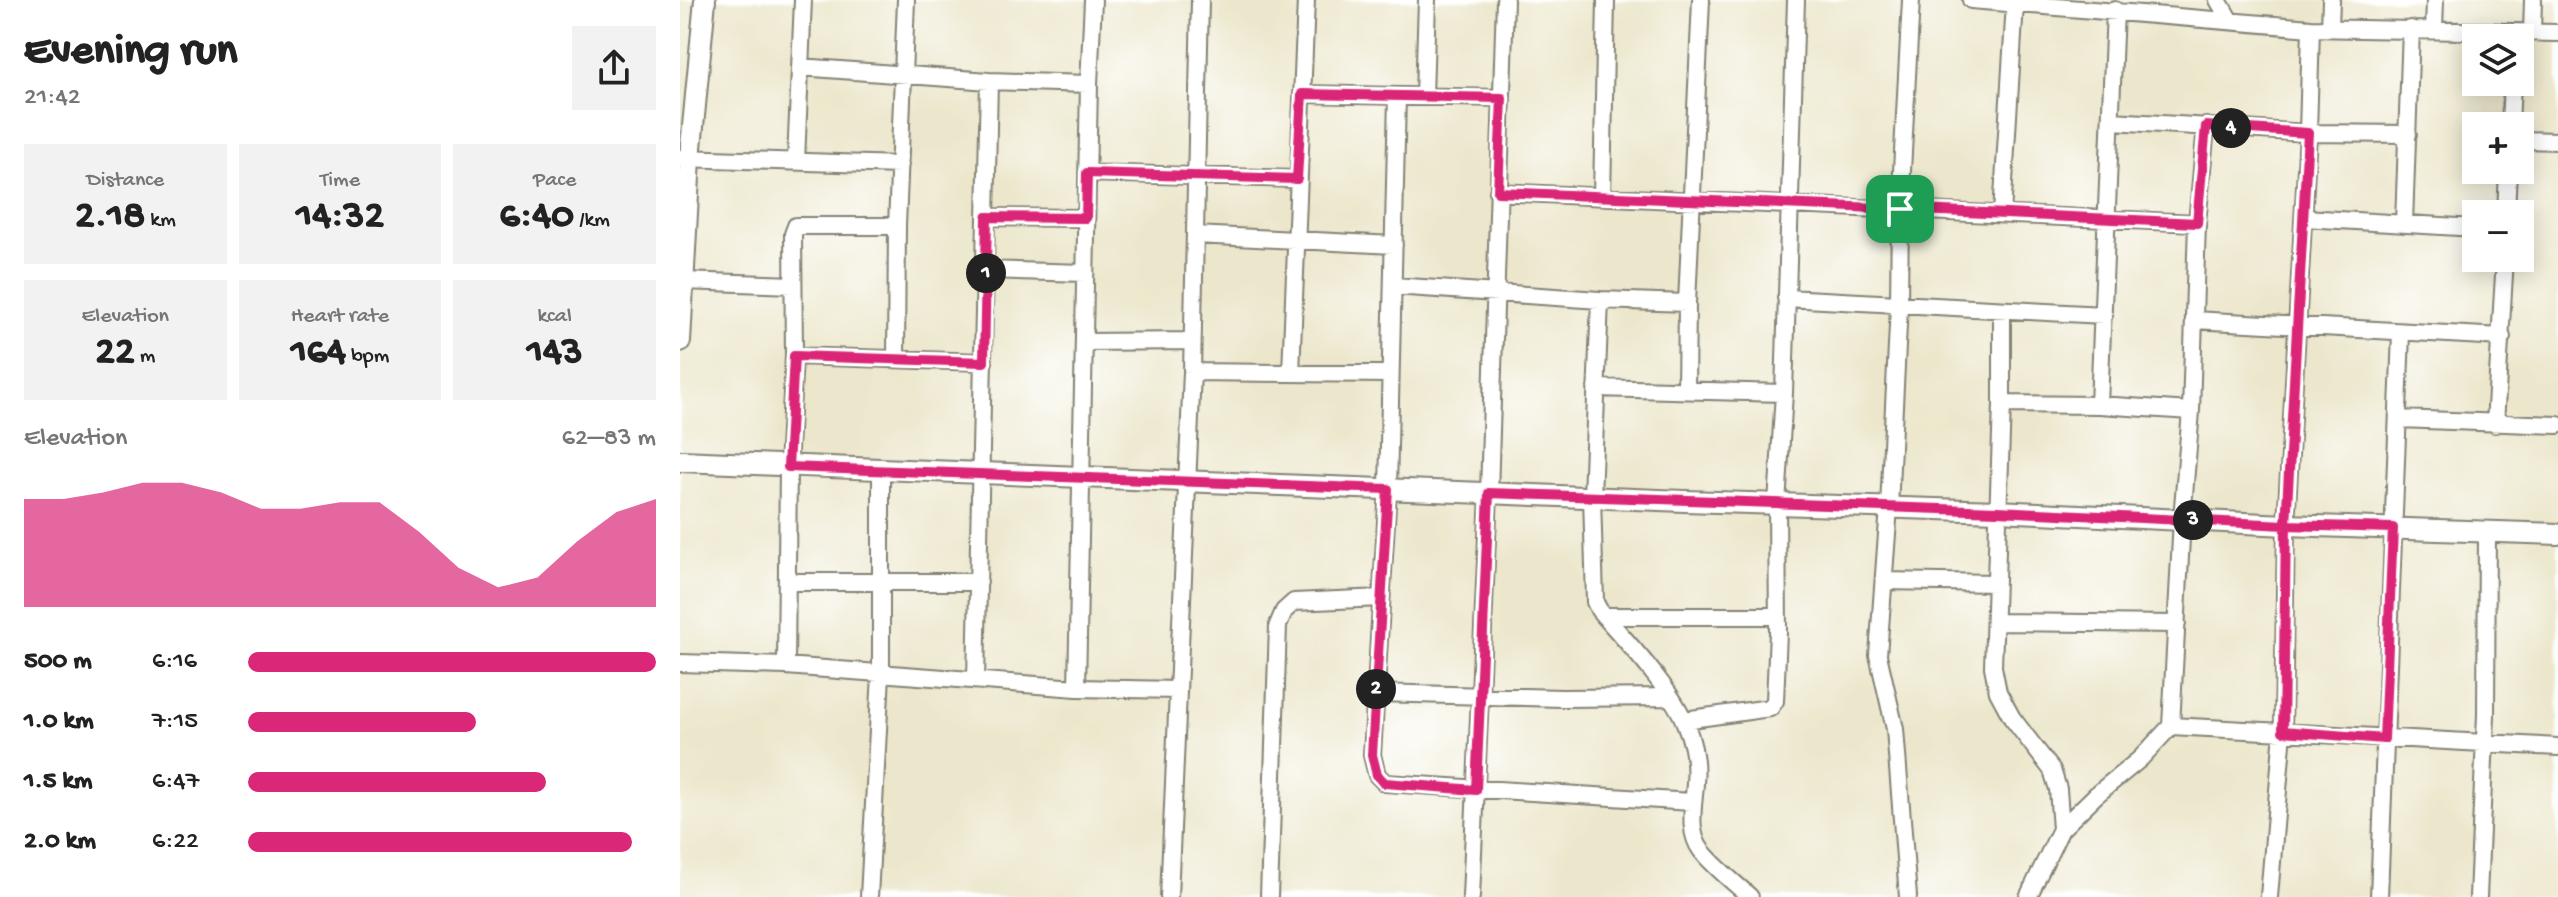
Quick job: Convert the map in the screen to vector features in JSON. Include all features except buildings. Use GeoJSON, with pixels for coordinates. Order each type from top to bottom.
{"type":"FeatureCollection","features":[{"type":"Feature","properties":{"kind":"street"},"geometry":{"type":"LineString","coordinates":[[680,341],[685,158],[705,0]]}},
{"type":"Feature","properties":{"kind":"street"},"geometry":{"type":"LineString","coordinates":[[796,161],[803,0]]}},
{"type":"Feature","properties":{"kind":"street"},"geometry":{"type":"LineString","coordinates":[[896,359],[897,226],[906,0]]}},
{"type":"Feature","properties":{"kind":"street"},"geometry":{"type":"LineString","coordinates":[[1077,688],[1093,0]]}},
{"type":"Feature","properties":{"kind":"street"},"geometry":{"type":"LineString","coordinates":[[1169,897],[1192,372],[1200,0]]}},
{"type":"Feature","properties":{"kind":"street"},"geometry":{"type":"LineString","coordinates":[[1291,373],[1306,0]]}},
{"type":"Feature","properties":{"kind":"street"},"geometry":{"type":"LineString","coordinates":[[1424,96],[1427,0]]}},
{"type":"Feature","properties":{"kind":"street"},"geometry":{"type":"LineString","coordinates":[[1471,897],[1489,493],[1505,0]]}},
{"type":"Feature","properties":{"kind":"street"},"geometry":{"type":"LineString","coordinates":[[1602,197],[1606,0]]}},
{"type":"Feature","properties":{"kind":"street"},"geometry":{"type":"LineString","coordinates":[[1686,390],[1701,0]]}},
{"type":"Feature","properties":{"kind":"street"},"geometry":{"type":"LineString","coordinates":[[1684,720],[1774,706],[1778,616],[1777,504],[1784,393],[1796,0]]}},
{"type":"Feature","properties":{"kind":"street"},"geometry":{"type":"LineString","coordinates":[[1908,897],[1895,729],[1878,655],[1889,507],[1911,0]]}},
{"type":"Feature","properties":{"kind":"street"},"geometry":{"type":"LineString","coordinates":[[1971,0],[2311,28],[2462,32]]}},
{"type":"Feature","properties":{"kind":"street"},"geometry":{"type":"LineString","coordinates":[[2218,0],[2229,19]]}},
{"type":"Feature","properties":{"kind":"street"},"geometry":{"type":"LineString","coordinates":[[2330,28],[2331,0]]}},
{"type":"Feature","properties":{"kind":"street"},"geometry":{"type":"LineString","coordinates":[[2434,30],[2435,0]]}},
{"type":"Feature","properties":{"kind":"street"},"geometry":{"type":"LineString","coordinates":[[2532,24],[2533,0]]}},
{"type":"Feature","properties":{"kind":"street"},"geometry":{"type":"LineString","coordinates":[[2002,214],[2015,3]]}},
{"type":"Feature","properties":{"kind":"street"},"geometry":{"type":"LineString","coordinates":[[2099,405],[2115,10]]}},
{"type":"Feature","properties":{"kind":"street"},"geometry":{"type":"LineString","coordinates":[[2269,897],[2283,731],[2286,525],[2304,218],[2311,28]]}},
{"type":"Feature","properties":{"kind":"street"},"geometry":{"type":"LineString","coordinates":[[2404,223],[2411,29]]}},
{"type":"Feature","properties":{"kind":"street"},"geometry":{"type":"LineString","coordinates":[[2534,33],[2558,33]]}},
{"type":"Feature","properties":{"kind":"street"},"geometry":{"type":"LineString","coordinates":[[800,67],[989,81],[1089,84]]}},
{"type":"Feature","properties":{"kind":"street"},"geometry":{"type":"LineString","coordinates":[[976,680],[989,81]]}},
{"type":"Feature","properties":{"kind":"street"},"geometry":{"type":"LineString","coordinates":[[1302,94],[1502,98]]}},
{"type":"Feature","properties":{"kind":"street"},"geometry":{"type":"LineString","coordinates":[[1397,96],[1388,489],[1372,755],[1377,775],[1385,783],[1692,802]]}},
{"type":"Feature","properties":{"kind":"street"},"geometry":{"type":"LineString","coordinates":[[2112,121],[2308,133],[2408,134]]}},
{"type":"Feature","properties":{"kind":"street"},"geometry":{"type":"LineString","coordinates":[[2028,897],[2061,829],[2140,759],[2171,726],[2191,411],[2197,223],[2206,126]]}},
{"type":"Feature","properties":{"kind":"street"},"geometry":{"type":"LineString","coordinates":[[2534,140],[2558,141]]}},
{"type":"Feature","properties":{"kind":"street"},"geometry":{"type":"LineString","coordinates":[[685,158],[900,165]]}},
{"type":"Feature","properties":{"kind":"street"},"geometry":{"type":"LineString","coordinates":[[1087,173],[1297,179]]}},
{"type":"Feature","properties":{"kind":"street"},"geometry":{"type":"LineString","coordinates":[[1498,192],[2197,223]]}},
{"type":"Feature","properties":{"kind":"street"},"geometry":{"type":"LineString","coordinates":[[987,217],[1086,218]]}},
{"type":"Feature","properties":{"kind":"street"},"geometry":{"type":"LineString","coordinates":[[2304,218],[2462,227]]}},
{"type":"Feature","properties":{"kind":"street"},"geometry":{"type":"LineString","coordinates":[[786,666],[788,467],[794,356],[793,234],[796,226],[897,226]]}},
{"type":"Feature","properties":{"kind":"street"},"geometry":{"type":"LineString","coordinates":[[1195,235],[1394,245]]}},
{"type":"Feature","properties":{"kind":"street"},"geometry":{"type":"LineString","coordinates":[[986,270],[1085,273]]}},
{"type":"Feature","properties":{"kind":"street"},"geometry":{"type":"LineString","coordinates":[[2495,424],[2504,272]]}},
{"type":"Feature","properties":{"kind":"street"},"geometry":{"type":"LineString","coordinates":[[683,281],[793,285]]}},
{"type":"Feature","properties":{"kind":"street"},"geometry":{"type":"LineString","coordinates":[[1393,286],[1687,303]]}},
{"type":"Feature","properties":{"kind":"street"},"geometry":{"type":"LineString","coordinates":[[1786,298],[2104,315]]}},
{"type":"Feature","properties":{"kind":"street"},"geometry":{"type":"LineString","coordinates":[[1600,300],[1592,496],[1595,602],[1655,677],[1684,720],[1693,747],[1695,784],[1692,802],[1694,834],[1699,848],[1750,897]]}},
{"type":"Feature","properties":{"kind":"street"},"geometry":{"type":"LineString","coordinates":[[2002,311],[1993,667],[1998,692],[2012,718],[2052,770],[2058,789],[2061,829]]}},
{"type":"Feature","properties":{"kind":"street"},"geometry":{"type":"LineString","coordinates":[[2194,320],[2502,337]]}},
{"type":"Feature","properties":{"kind":"street"},"geometry":{"type":"LineString","coordinates":[[2379,897],[2401,333]]}},
{"type":"Feature","properties":{"kind":"street"},"geometry":{"type":"LineString","coordinates":[[1084,342],[1192,341]]}},
{"type":"Feature","properties":{"kind":"street"},"geometry":{"type":"LineString","coordinates":[[794,356],[984,362]]}},
{"type":"Feature","properties":{"kind":"street"},"geometry":{"type":"LineString","coordinates":[[1192,372],[1390,374]]}},
{"type":"Feature","properties":{"kind":"street"},"geometry":{"type":"LineString","coordinates":[[1596,388],[1784,393]]}},
{"type":"Feature","properties":{"kind":"street"},"geometry":{"type":"LineString","coordinates":[[2002,404],[2099,405],[2191,411]]}},
{"type":"Feature","properties":{"kind":"street"},"geometry":{"type":"LineString","coordinates":[[2399,419],[2558,425]]}},
{"type":"Feature","properties":{"kind":"street"},"geometry":{"type":"LineString","coordinates":[[680,461],[2558,534]]}},
{"type":"Feature","properties":{"kind":"street"},"geometry":{"type":"LineString","coordinates":[[869,897],[881,674],[881,470]]}},
{"type":"Feature","properties":{"kind":"street"},"geometry":{"type":"LineString","coordinates":[[2478,897],[2485,742],[2487,530]]}},
{"type":"Feature","properties":{"kind":"street"},"geometry":{"type":"LineString","coordinates":[[1884,581],[1996,583]]}},
{"type":"Feature","properties":{"kind":"street"},"geometry":{"type":"LineString","coordinates":[[788,582],[979,582]]}},
{"type":"Feature","properties":{"kind":"street"},"geometry":{"type":"LineString","coordinates":[[1269,897],[1278,625],[1284,611],[1294,602],[1381,598]]}},
{"type":"Feature","properties":{"kind":"street"},"geometry":{"type":"LineString","coordinates":[[1604,616],[1778,616]]}},
{"type":"Feature","properties":{"kind":"street"},"geometry":{"type":"LineString","coordinates":[[1995,622],[2177,624]]}},
{"type":"Feature","properties":{"kind":"street"},"geometry":{"type":"LineString","coordinates":[[680,663],[786,666],[1077,688],[1177,690]]}},
{"type":"Feature","properties":{"kind":"street"},"geometry":{"type":"LineString","coordinates":[[1376,693],[1562,698],[1669,697]]}},
{"type":"Feature","properties":{"kind":"street"},"geometry":{"type":"LineString","coordinates":[[2171,726],[2558,747]]}},
{"type":"Feature","properties":{"kind":"route"},"geometry":{"type":"LineString","coordinates":[[1900,209],[1498,192],[1502,98],[1302,94],[1297,179],[1087,173],[1086,218],[987,217],[984,362],[794,356],[788,467],[1388,489],[1372,755],[1377,775],[1385,783],[1476,790],[1489,493],[1998,511],[2286,525],[2283,731],[2384,739],[2393,528],[2286,525],[2308,133],[2206,126],[2197,223],[1900,209]]}}]}
